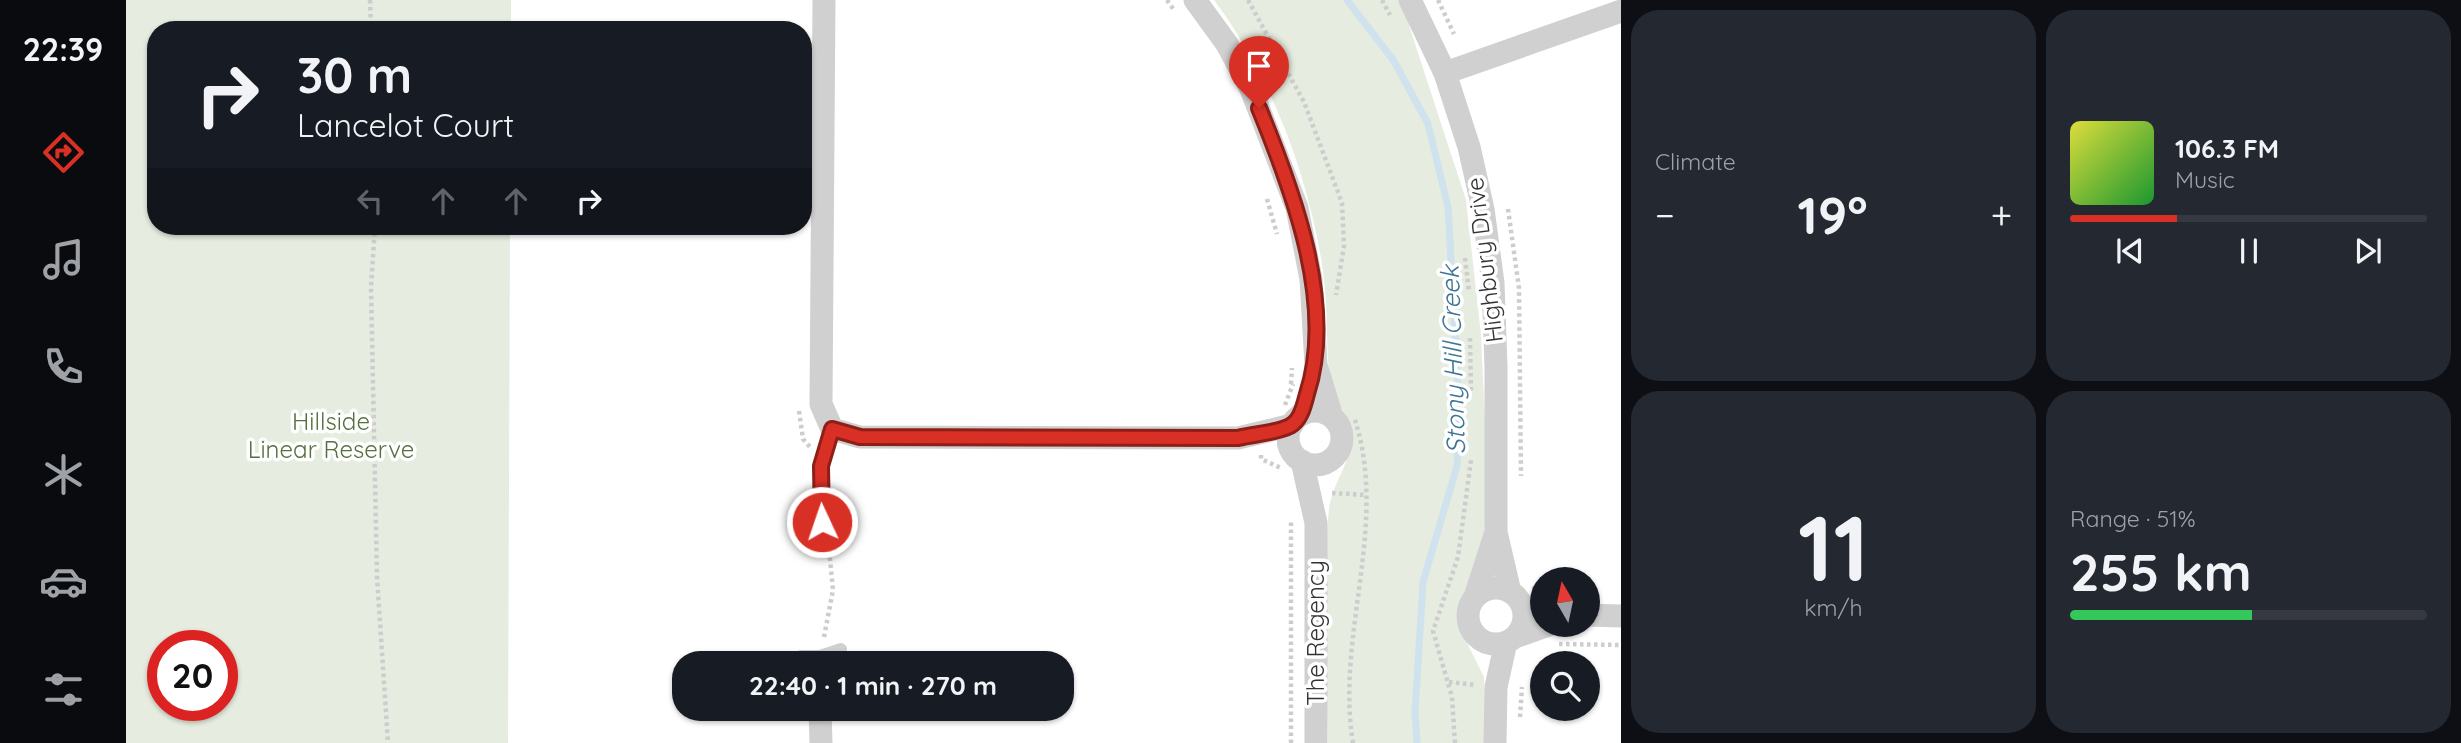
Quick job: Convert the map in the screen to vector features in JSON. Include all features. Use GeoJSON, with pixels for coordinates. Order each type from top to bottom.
{"type":"FeatureCollection","features":[{"type":"Feature","properties":{"kind":"street"},"geometry":{"type":"LineString","coordinates":[[824,0],[821,404],[832,429],[860,437],[1238,438],[1296,421],[1315,412],[1332,417]]}},
{"type":"Feature","properties":{"kind":"street","name":"Highbury Drive"},"geometry":{"type":"LineString","coordinates":[[1410,0],[1445,74],[1469,147],[1483,209],[1493,283],[1496,533]]}},
{"type":"Feature","properties":{"kind":"street"},"geometry":{"type":"LineString","coordinates":[[1187,9],[1227,44],[1251,89],[1297,208],[1311,279],[1316,365],[1332,417],[1341,432],[1342,442],[1334,458],[1318,465],[1238,438]]}},
{"type":"Feature","properties":{"kind":"street"},"geometry":{"type":"LineString","coordinates":[[1445,74],[1621,11]]}},
{"type":"Feature","properties":{"kind":"street"},"geometry":{"type":"LineString","coordinates":[[1298,458],[1289,440],[1316,365]]}},
{"type":"Feature","properties":{"kind":"street","name":"The Regency"},"geometry":{"type":"LineString","coordinates":[[1298,458],[1316,523],[1317,743]]}},
{"type":"Feature","properties":{"kind":"street","name":"The Regency"},"geometry":{"type":"LineString","coordinates":[[1316,523],[1334,458]]}},
{"type":"Feature","properties":{"kind":"street"},"geometry":{"type":"LineString","coordinates":[[1495,743],[1496,687],[1510,640],[1523,622],[1524,612],[1513,594],[1496,533]]}},
{"type":"Feature","properties":{"kind":"street"},"geometry":{"type":"LineString","coordinates":[[1496,533],[1467,613],[1468,622],[1477,637],[1496,687]]}},
{"type":"Feature","properties":{"kind":"street"},"geometry":{"type":"LineString","coordinates":[[1475,597],[1491,588],[1530,600]]}},
{"type":"Feature","properties":{"kind":"street"},"geometry":{"type":"LineString","coordinates":[[1600,615],[1621,616]]}},
{"type":"Feature","properties":{"kind":"street"},"geometry":{"type":"LineString","coordinates":[[1477,637],[1491,644],[1535,637]]}},
{"type":"Feature","properties":{"kind":"street"},"geometry":{"type":"LineString","coordinates":[[820,721],[821,743]]}},
{"type":"Feature","properties":{"kind":"lane"},"geometry":{"type":"LineString","coordinates":[[829,531],[821,512],[821,466],[832,429]]}},
{"type":"Feature","properties":{"kind":"lane"},"geometry":{"type":"LineString","coordinates":[[802,513],[821,512]]}},
{"type":"Feature","properties":{"kind":"lane"},"geometry":{"type":"LineString","coordinates":[[837,651],[841,649]]}},
{"type":"Feature","properties":{"kind":"path"},"geometry":{"type":"LineString","coordinates":[[370,0],[371,21]]}},
{"type":"Feature","properties":{"kind":"path"},"geometry":{"type":"LineString","coordinates":[[1167,0],[1187,9]]}},
{"type":"Feature","properties":{"kind":"path"},"geometry":{"type":"LineString","coordinates":[[1382,0],[1393,21]]}},
{"type":"Feature","properties":{"kind":"path"},"geometry":{"type":"LineString","coordinates":[[1265,190],[1278,238]]}},
{"type":"Feature","properties":{"kind":"path"},"geometry":{"type":"LineString","coordinates":[[374,235],[371,287],[377,577],[388,743]]}},
{"type":"Feature","properties":{"kind":"path"},"geometry":{"type":"LineString","coordinates":[[1464,247],[1470,298]]}},
{"type":"Feature","properties":{"kind":"path"},"geometry":{"type":"LineString","coordinates":[[1470,332],[1472,404]]}},
{"type":"Feature","properties":{"kind":"path"},"geometry":{"type":"LineString","coordinates":[[1292,359],[1292,384]]}},
{"type":"Feature","properties":{"kind":"path"},"geometry":{"type":"LineString","coordinates":[[1455,743],[1452,697],[1433,631],[1458,557],[1472,452]]}},
{"type":"Feature","properties":{"kind":"path"},"geometry":{"type":"LineString","coordinates":[[822,651],[832,590],[829,531]]}},
{"type":"Feature","properties":{"kind":"path"},"geometry":{"type":"LineString","coordinates":[[1566,637],[1621,645]]}},
{"type":"Feature","properties":{"kind":"green space","name":"Hillside Linear Reserve"},"geometry":{"type":"Polygon","coordinates":[[[126,0],[511,0],[511,21],[147,21],[147,235],[510,235],[508,743],[126,743],[126,0]]]}},
{"type":"Feature","properties":{"kind":"green space"},"geometry":{"type":"Polygon","coordinates":[[[1214,0],[1399,0],[1403,7],[1466,200],[1481,335],[1487,465],[1484,547],[1457,623],[1484,677],[1486,743],[1328,743],[1325,597],[1329,509],[1349,455],[1351,432],[1329,375],[1321,258],[1295,156],[1252,59],[1214,0]]]}},
{"type":"Feature","properties":{"kind":"waterway","name":"Stony Hill Creek"},"geometry":{"type":"LineString","coordinates":[[1347,0],[1394,61],[1428,124],[1448,207],[1459,404],[1457,466],[1423,582],[1415,712],[1417,743]]}},
{"type":"Feature","properties":{"kind":"route"},"geometry":{"type":"LineString","coordinates":[[822,522],[821,466],[832,429],[860,437],[1238,438],[1292,425],[1299,417],[1316,365],[1315,313],[1297,208],[1259,108]]}}]}
